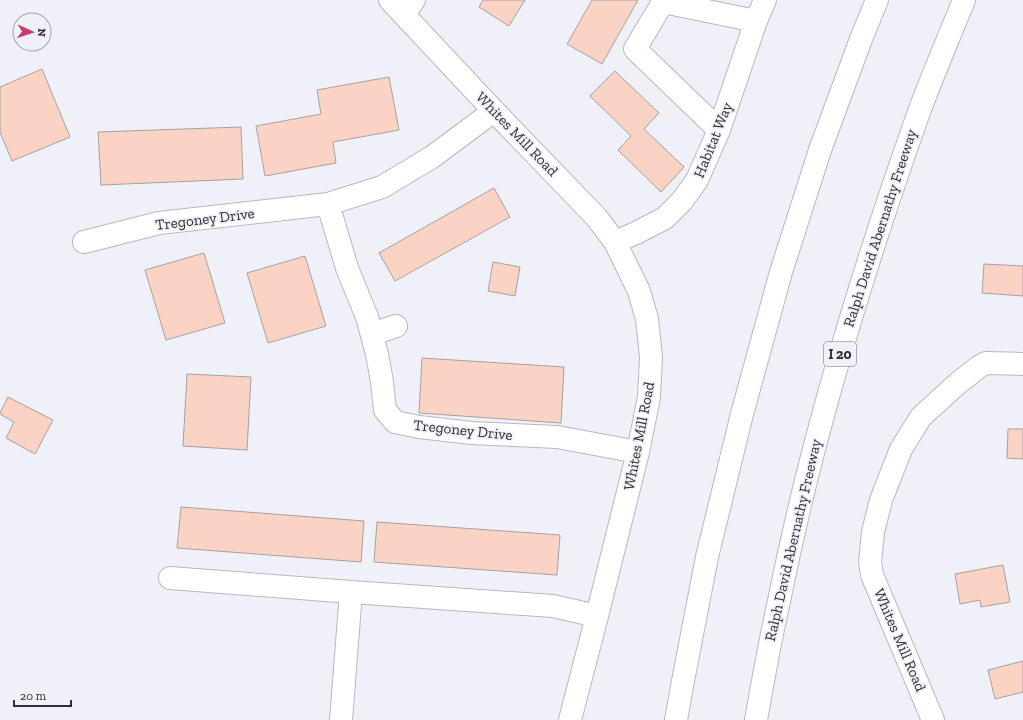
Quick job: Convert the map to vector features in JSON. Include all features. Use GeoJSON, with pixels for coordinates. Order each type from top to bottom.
{"type":"FeatureCollection","features":[{"type":"Feature","properties":{"kind":"main road","name":"Habitat Way"},"geometry":{"type":"LineString","coordinates":[[615,242],[665,218],[682,201],[697,180],[719,130],[756,21],[765,0]]}},
{"type":"Feature","properties":{"kind":"main road"},"geometry":{"type":"LineString","coordinates":[[676,720],[707,557],[742,414],[779,280],[820,150],[877,0]]}},
{"type":"Feature","properties":{"kind":"main road","name":"Ralph David Abernathy Freeway"},"geometry":{"type":"LineString","coordinates":[[756,720],[763,678],[810,460],[845,333],[920,110],[964,0]]}},
{"type":"Feature","properties":{"kind":"main road"},"geometry":{"type":"LineString","coordinates":[[719,130],[635,49],[664,2],[756,21]]}},
{"type":"Feature","properties":{"kind":"main road","name":"Whites Mill Road"},"geometry":{"type":"LineString","coordinates":[[403,5],[494,111],[597,218],[615,242],[639,291],[647,319],[651,357],[649,397],[638,452],[570,720]]}},
{"type":"Feature","properties":{"kind":"main road","name":"Tregoney Drive"},"geometry":{"type":"LineString","coordinates":[[84,242],[159,223],[328,204],[382,186],[432,157],[494,111]]}},
{"type":"Feature","properties":{"kind":"main road","name":"Tregoney Drive"},"geometry":{"type":"LineString","coordinates":[[328,204],[347,268],[367,317],[372,334],[382,382],[385,410],[395,422],[419,427],[557,438],[638,452]]}},
{"type":"Feature","properties":{"kind":"main road"},"geometry":{"type":"LineString","coordinates":[[372,334],[396,326]]}},
{"type":"Feature","properties":{"kind":"main road","name":"Whites Mill Road"},"geometry":{"type":"LineString","coordinates":[[933,720],[872,575],[870,562],[873,532],[881,500],[901,449],[921,418],[980,366],[986,363],[1023,364]]}},
{"type":"Feature","properties":{"kind":"main road"},"geometry":{"type":"LineString","coordinates":[[170,578],[553,606],[597,616]]}},
{"type":"Feature","properties":{"kind":"main road"},"geometry":{"type":"LineString","coordinates":[[341,720],[351,592]]}},
{"type":"Feature","properties":{"kind":"building"},"geometry":{"type":"Polygon","coordinates":[[[483,0],[525,0],[509,26],[479,7],[483,0]]]}},
{"type":"Feature","properties":{"kind":"building"},"geometry":{"type":"Polygon","coordinates":[[[592,0],[638,0],[602,64],[567,44],[592,0]]]}},
{"type":"Feature","properties":{"kind":"building"},"geometry":{"type":"Polygon","coordinates":[[[42,69],[70,137],[12,161],[0,132],[0,87],[42,69]]]}},
{"type":"Feature","properties":{"kind":"building"},"geometry":{"type":"Polygon","coordinates":[[[615,71],[659,113],[644,129],[684,167],[661,192],[618,150],[631,136],[590,96],[615,71]]]}},
{"type":"Feature","properties":{"kind":"building"},"geometry":{"type":"Polygon","coordinates":[[[389,77],[399,130],[333,142],[336,163],[265,176],[256,126],[321,114],[317,90],[389,77]]]}},
{"type":"Feature","properties":{"kind":"building"},"geometry":{"type":"Polygon","coordinates":[[[241,127],[243,179],[101,185],[98,132],[241,127]]]}},
{"type":"Feature","properties":{"kind":"building"},"geometry":{"type":"Polygon","coordinates":[[[494,188],[510,217],[395,281],[379,253],[494,188]]]}},
{"type":"Feature","properties":{"kind":"building"},"geometry":{"type":"Polygon","coordinates":[[[204,253],[225,323],[166,340],[145,270],[204,253]]]}},
{"type":"Feature","properties":{"kind":"building"},"geometry":{"type":"Polygon","coordinates":[[[305,256],[326,326],[268,343],[247,273],[305,256]]]}},
{"type":"Feature","properties":{"kind":"building"},"geometry":{"type":"Polygon","coordinates":[[[493,262],[520,267],[515,296],[488,291],[493,262]]]}},
{"type":"Feature","properties":{"kind":"building"},"geometry":{"type":"Polygon","coordinates":[[[984,264],[1023,266],[1023,296],[982,293],[984,264]]]}},
{"type":"Feature","properties":{"kind":"building"},"geometry":{"type":"Polygon","coordinates":[[[422,358],[564,367],[561,423],[419,413],[422,358]]]}},
{"type":"Feature","properties":{"kind":"building"},"geometry":{"type":"Polygon","coordinates":[[[187,374],[251,377],[247,450],[183,446],[187,374]]]}},
{"type":"Feature","properties":{"kind":"building"},"geometry":{"type":"Polygon","coordinates":[[[8,397],[53,420],[35,454],[6,438],[14,422],[0,413],[8,397]]]}},
{"type":"Feature","properties":{"kind":"building"},"geometry":{"type":"Polygon","coordinates":[[[1008,429],[1023,429],[1023,459],[1007,458],[1008,429]]]}},
{"type":"Feature","properties":{"kind":"building"},"geometry":{"type":"Polygon","coordinates":[[[181,507],[364,521],[361,562],[177,548],[181,507]]]}},
{"type":"Feature","properties":{"kind":"building"},"geometry":{"type":"Polygon","coordinates":[[[377,522],[560,535],[557,575],[374,562],[377,522]]]}},
{"type":"Feature","properties":{"kind":"building"},"geometry":{"type":"Polygon","coordinates":[[[1003,565],[1010,602],[981,607],[980,600],[960,604],[955,574],[1003,565]]]}},
{"type":"Feature","properties":{"kind":"building"},"geometry":{"type":"Polygon","coordinates":[[[1023,661],[1023,692],[995,699],[988,670],[1023,661]]]}}]}
